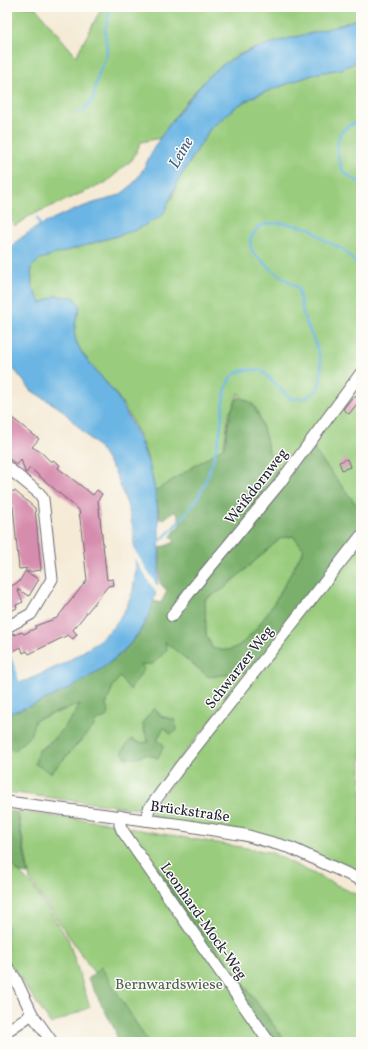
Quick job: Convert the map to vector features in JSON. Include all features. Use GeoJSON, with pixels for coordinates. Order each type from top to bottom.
{"type":"FeatureCollection","features":[{"type":"Feature","properties":{"kind":"street","name":"Weißdornweg"},"geometry":{"type":"LineString","coordinates":[[172,616],[192,589],[279,484],[361,373]]}},
{"type":"Feature","properties":{"kind":"street"},"geometry":{"type":"LineString","coordinates":[[7,467],[39,493],[43,499],[52,579],[31,614],[7,627]]}},
{"type":"Feature","properties":{"kind":"street","name":"Schwarzer Weg"},"geometry":{"type":"LineString","coordinates":[[146,820],[148,809],[179,768],[361,536]]}},
{"type":"Feature","properties":{"kind":"street","name":"Brückstraße"},"geometry":{"type":"LineString","coordinates":[[7,802],[118,823],[146,820],[223,831],[260,839],[297,851],[361,880]]}},
{"type":"Feature","properties":{"kind":"street","name":"Leonhard-Mock-Weg"},"geometry":{"type":"LineString","coordinates":[[118,823],[269,1042]]}},
{"type":"Feature","properties":{"kind":"street"},"geometry":{"type":"LineString","coordinates":[[7,967],[15,978],[32,1014],[52,1042]]}},
{"type":"Feature","properties":{"kind":"street"},"geometry":{"type":"LineString","coordinates":[[7,1031],[32,1014]]}},
{"type":"Feature","properties":{"kind":"green space"},"geometry":{"type":"Polygon","coordinates":[[[7,7],[35,7],[76,56],[102,7],[115,7],[118,10],[120,7],[361,7],[361,17],[323,30],[259,47],[228,61],[214,72],[190,97],[160,138],[141,142],[132,160],[105,183],[31,215],[15,226],[7,214],[7,7]]]}},
{"type":"Feature","properties":{"kind":"green space"},"geometry":{"type":"Polygon","coordinates":[[[361,60],[361,511],[307,441],[278,481],[270,463],[259,416],[255,407],[242,398],[239,393],[229,414],[224,447],[182,476],[155,491],[150,466],[142,442],[131,418],[118,397],[87,360],[77,344],[75,329],[80,307],[74,297],[55,296],[41,303],[32,287],[31,268],[40,259],[136,230],[172,198],[178,181],[210,129],[237,106],[257,95],[318,73],[341,69],[361,60]]]}},
{"type":"Feature","properties":{"kind":"green space"},"geometry":{"type":"Polygon","coordinates":[[[239,397],[251,403],[256,410],[279,484],[307,441],[361,511],[361,532],[252,671],[209,677],[165,642],[167,650],[153,664],[141,665],[144,669],[130,690],[120,677],[113,686],[106,705],[109,713],[106,717],[95,722],[94,726],[51,773],[35,764],[38,751],[48,745],[68,723],[81,704],[35,720],[30,736],[14,751],[7,744],[7,713],[44,699],[84,679],[120,654],[135,639],[145,623],[153,601],[161,603],[167,591],[160,583],[160,548],[175,542],[171,536],[181,523],[177,513],[173,512],[164,519],[160,519],[155,491],[224,447],[230,414],[239,397]],[[293,536],[281,538],[222,590],[205,599],[206,634],[212,648],[227,650],[238,646],[249,637],[281,591],[304,549],[293,536]]]}},
{"type":"Feature","properties":{"kind":"green space"},"geometry":{"type":"Polygon","coordinates":[[[293,536],[304,549],[271,608],[249,637],[238,647],[227,651],[212,648],[206,634],[205,599],[222,590],[281,538],[293,536]]]}},
{"type":"Feature","properties":{"kind":"green space"},"geometry":{"type":"Polygon","coordinates":[[[361,537],[361,875],[316,854],[148,820],[151,810],[361,537]]]}},
{"type":"Feature","properties":{"kind":"green space"},"geometry":{"type":"Polygon","coordinates":[[[164,641],[252,671],[138,809],[7,792],[7,744],[13,751],[30,736],[34,720],[81,703],[62,730],[38,751],[51,773],[94,726],[95,722],[109,713],[106,705],[113,686],[120,676],[130,689],[141,665],[164,641]],[[154,708],[143,728],[149,742],[140,743],[131,740],[138,758],[164,745],[157,740],[164,727],[161,716],[154,708]]]}},
{"type":"Feature","properties":{"kind":"green space"},"geometry":{"type":"Polygon","coordinates":[[[154,708],[161,716],[175,720],[177,731],[170,734],[164,727],[157,740],[164,745],[158,758],[145,754],[138,758],[126,758],[122,751],[131,739],[140,743],[149,742],[142,723],[154,708]]]}},
{"type":"Feature","properties":{"kind":"green space"},"geometry":{"type":"Polygon","coordinates":[[[7,810],[17,812],[28,874],[20,873],[7,861],[7,810]]]}},
{"type":"Feature","properties":{"kind":"green space","name":"Bernwardswiese"},"geometry":{"type":"Polygon","coordinates":[[[18,812],[111,823],[125,829],[278,1042],[142,1042],[30,880],[18,812]]]}},
{"type":"Feature","properties":{"kind":"green space"},"geometry":{"type":"Polygon","coordinates":[[[128,828],[270,852],[361,897],[361,1042],[286,1042],[128,828]]]}},
{"type":"Feature","properties":{"kind":"green space"},"geometry":{"type":"Polygon","coordinates":[[[128,828],[286,1042],[272,1042],[128,828]]]}},
{"type":"Feature","properties":{"kind":"green space"},"geometry":{"type":"Polygon","coordinates":[[[7,861],[31,884],[68,939],[90,1007],[51,1024],[7,959],[7,861]]]}},
{"type":"Feature","properties":{"kind":"green space"},"geometry":{"type":"Polygon","coordinates":[[[101,967],[148,1042],[118,1042],[115,1030],[88,979],[101,967]]]}},
{"type":"Feature","properties":{"kind":"water","name":"Leine"},"geometry":{"type":"Polygon","coordinates":[[[361,17],[361,60],[341,69],[318,73],[257,95],[237,106],[210,129],[178,181],[163,215],[136,230],[40,259],[31,268],[32,287],[41,303],[55,296],[74,297],[80,307],[75,330],[77,344],[87,360],[118,398],[140,441],[156,494],[159,522],[159,570],[156,593],[149,614],[133,640],[119,655],[84,680],[64,691],[45,700],[7,714],[7,688],[65,663],[95,644],[115,625],[126,608],[133,591],[136,569],[133,529],[128,507],[115,472],[100,449],[61,409],[32,391],[7,361],[7,251],[25,235],[46,222],[80,208],[117,196],[131,186],[139,176],[156,144],[175,117],[210,75],[228,61],[265,45],[323,30],[361,17]]]}},
{"type":"Feature","properties":{"kind":"pier"},"geometry":{"type":"Polygon","coordinates":[[[133,548],[158,587],[157,594],[134,558],[133,548]]]}},
{"type":"Feature","properties":{"kind":"building"},"geometry":{"type":"Polygon","coordinates":[[[361,395],[361,399],[349,414],[343,409],[352,398],[361,395]]]}},
{"type":"Feature","properties":{"kind":"building"},"geometry":{"type":"Polygon","coordinates":[[[7,414],[39,439],[32,447],[41,452],[51,462],[53,460],[60,465],[58,468],[93,495],[97,490],[102,494],[98,500],[107,580],[113,579],[114,585],[108,586],[73,630],[77,634],[73,639],[68,635],[29,654],[27,651],[23,653],[21,647],[12,652],[7,641],[7,636],[22,632],[24,634],[36,628],[35,626],[57,618],[87,580],[79,510],[30,468],[26,473],[21,459],[17,465],[7,457],[7,414]]]}},
{"type":"Feature","properties":{"kind":"building"},"geometry":{"type":"Polygon","coordinates":[[[347,459],[350,467],[342,470],[339,462],[347,459]]]}},
{"type":"Feature","properties":{"kind":"building"},"geometry":{"type":"Polygon","coordinates":[[[15,491],[35,508],[41,570],[26,572],[39,579],[29,596],[17,589],[23,602],[16,605],[17,608],[7,613],[7,588],[19,582],[27,568],[19,569],[13,506],[7,507],[7,492],[15,491]]]}},
{"type":"Feature","properties":{"kind":"waterway"},"geometry":{"type":"LineString","coordinates":[[78,114],[86,108],[92,100],[99,73],[107,54],[105,29],[109,16],[109,7]]}},
{"type":"Feature","properties":{"kind":"waterway"},"geometry":{"type":"LineString","coordinates":[[361,120],[344,129],[339,137],[337,148],[341,167],[348,176],[361,183]]}},
{"type":"Feature","properties":{"kind":"waterway"},"geometry":{"type":"LineString","coordinates":[[37,218],[41,228]]}},
{"type":"Feature","properties":{"kind":"waterway"},"geometry":{"type":"LineString","coordinates":[[158,542],[185,515],[202,490],[218,441],[227,384],[233,375],[244,370],[261,370],[291,399],[306,398],[318,389],[321,377],[320,358],[303,313],[298,288],[272,270],[253,253],[250,245],[251,237],[258,227],[267,224],[282,223],[310,228],[324,240],[344,250],[361,269]]}},
{"type":"Feature","properties":{"kind":"waterway"},"geometry":{"type":"LineString","coordinates":[[7,658],[19,695]]}}]}
